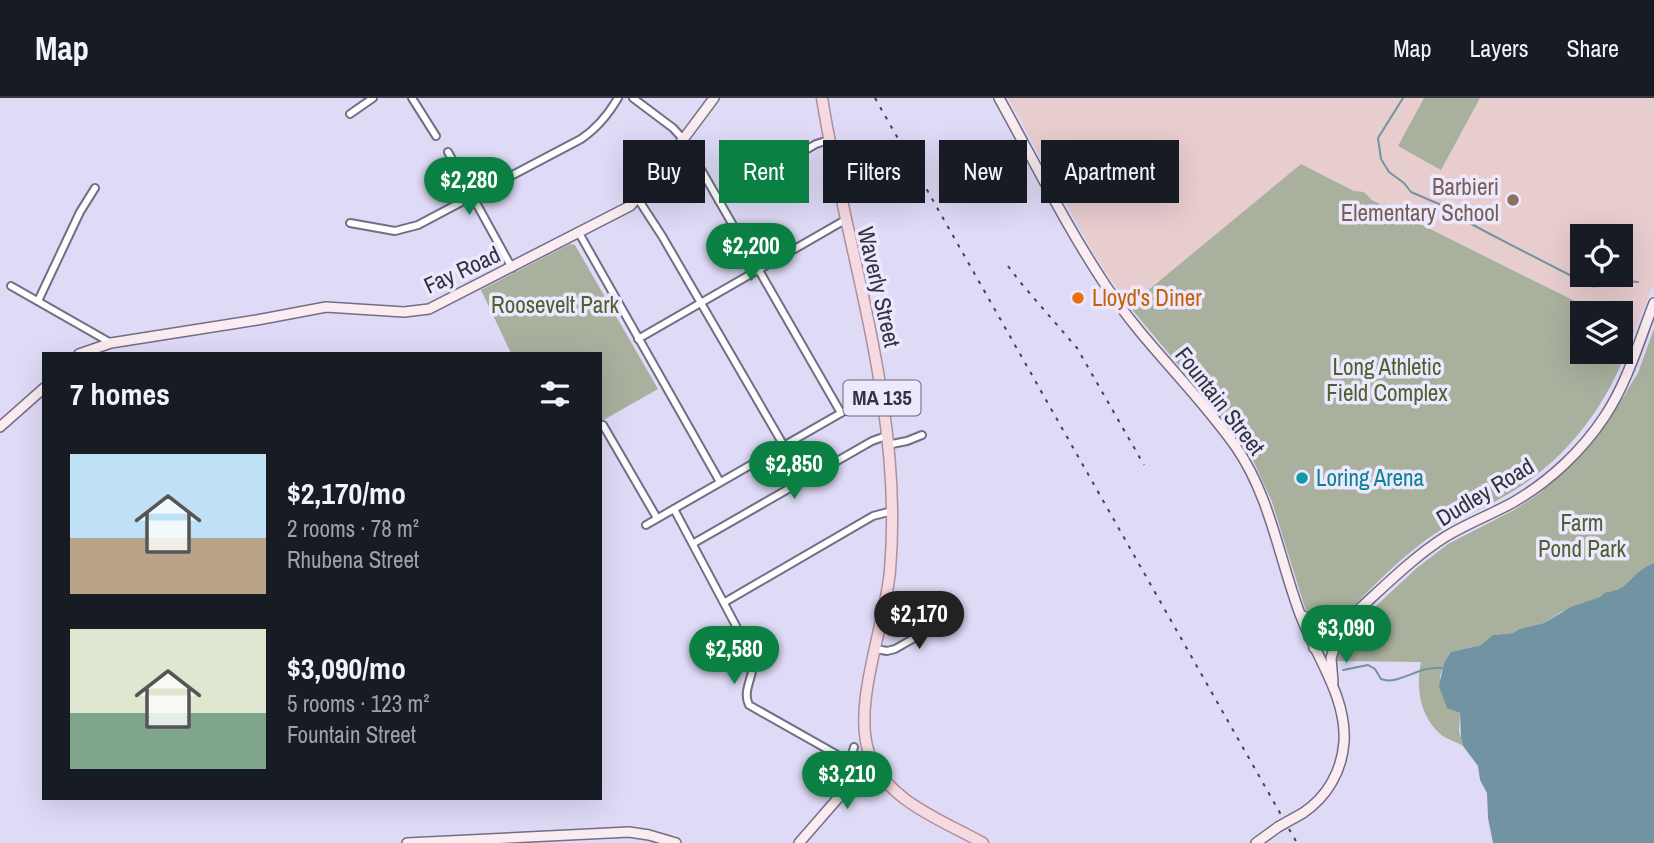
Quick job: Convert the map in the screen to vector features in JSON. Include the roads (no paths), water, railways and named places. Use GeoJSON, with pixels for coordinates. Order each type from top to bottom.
{"type":"FeatureCollection","features":[{"type":"Feature","properties":{"kind":"main road","name":"Waverly Street"},"geometry":{"type":"LineString","coordinates":[[822,98],[829,140]]}},
{"type":"Feature","properties":{"kind":"main road","name":"Waverly Street"},"geometry":{"type":"LineString","coordinates":[[842,203],[873,342],[882,395],[892,511],[890,573],[863,720],[866,742],[882,777],[902,797],[983,843]]}},
{"type":"Feature","properties":{"kind":"street"},"geometry":{"type":"LineString","coordinates":[[349,114],[373,98]]}},
{"type":"Feature","properties":{"kind":"street"},"geometry":{"type":"LineString","coordinates":[[412,98],[436,136]]}},
{"type":"Feature","properties":{"kind":"street"},"geometry":{"type":"LineString","coordinates":[[350,223],[382,231],[404,230],[474,197],[591,132],[618,98]]}},
{"type":"Feature","properties":{"kind":"street"},"geometry":{"type":"LineString","coordinates":[[633,98],[673,128],[684,140]]}},
{"type":"Feature","properties":{"kind":"street","name":"Fay Road"},"geometry":{"type":"LineString","coordinates":[[684,140],[714,98]]}},
{"type":"Feature","properties":{"kind":"street","name":"Fountain Street"},"geometry":{"type":"LineString","coordinates":[[999,98],[1107,288],[1212,416],[1242,457],[1262,498],[1300,613],[1336,697],[1344,736],[1341,761],[1326,792],[1303,813],[1256,843]]}},
{"type":"Feature","properties":{"kind":"street"},"geometry":{"type":"LineString","coordinates":[[448,152],[513,268]]}},
{"type":"Feature","properties":{"kind":"street"},"geometry":{"type":"LineString","coordinates":[[705,177],[719,201]]}},
{"type":"Feature","properties":{"kind":"street"},"geometry":{"type":"LineString","coordinates":[[38,301],[80,212],[95,188]]}},
{"type":"Feature","properties":{"kind":"street","name":"Fay Road"},"geometry":{"type":"LineString","coordinates":[[85,352],[111,343],[326,307],[404,312],[429,309],[513,268],[633,203]]}},
{"type":"Feature","properties":{"kind":"street"},"geometry":{"type":"LineString","coordinates":[[640,203],[784,446]]}},
{"type":"Feature","properties":{"kind":"street"},"geometry":{"type":"LineString","coordinates":[[720,203],[841,413]]}},
{"type":"Feature","properties":{"kind":"street"},"geometry":{"type":"LineString","coordinates":[[638,339],[845,220]]}},
{"type":"Feature","properties":{"kind":"street"},"geometry":{"type":"LineString","coordinates":[[579,233],[720,482]]}},
{"type":"Feature","properties":{"kind":"street"},"geometry":{"type":"LineString","coordinates":[[11,286],[111,343]]}},
{"type":"Feature","properties":{"kind":"street","name":"Dudley Road"},"geometry":{"type":"LineString","coordinates":[[1314,648],[1433,546],[1457,530],[1524,496],[1572,456],[1598,425],[1619,393],[1654,303]]}},
{"type":"Feature","properties":{"kind":"street"},"geometry":{"type":"LineString","coordinates":[[0,427],[42,390]]}},
{"type":"Feature","properties":{"kind":"street"},"geometry":{"type":"LineString","coordinates":[[646,525],[867,398],[882,395]]}},
{"type":"Feature","properties":{"kind":"street"},"geometry":{"type":"LineString","coordinates":[[603,425],[657,518]]}},
{"type":"Feature","properties":{"kind":"street"},"geometry":{"type":"LineString","coordinates":[[694,543],[872,441],[907,441],[922,435]]}},
{"type":"Feature","properties":{"kind":"street"},"geometry":{"type":"LineString","coordinates":[[674,509],[725,602],[754,662],[746,694],[749,705],[850,762]]}},
{"type":"Feature","properties":{"kind":"street"},"geometry":{"type":"LineString","coordinates":[[725,602],[873,516],[892,511]]}},
{"type":"Feature","properties":{"kind":"street"},"geometry":{"type":"LineString","coordinates":[[1300,613],[1318,625],[1338,629],[1331,657],[1336,697]]}},
{"type":"Feature","properties":{"kind":"street"},"geometry":{"type":"LineString","coordinates":[[876,649],[895,649],[955,615]]}},
{"type":"Feature","properties":{"kind":"street","name":"Dudley Road"},"geometry":{"type":"LineString","coordinates":[[1310,637],[1338,629]]}},
{"type":"Feature","properties":{"kind":"street"},"geometry":{"type":"LineString","coordinates":[[843,792],[854,747]]}},
{"type":"Feature","properties":{"kind":"street"},"geometry":{"type":"LineString","coordinates":[[799,843],[872,759]]}},
{"type":"Feature","properties":{"kind":"street"},"geometry":{"type":"LineString","coordinates":[[407,843],[629,832],[676,843]]}},
{"type":"Feature","properties":{"kind":"water"},"geometry":{"type":"Polygon","coordinates":[[[1654,563],[1654,843],[1493,843],[1487,793],[1480,780],[1478,766],[1463,746],[1460,713],[1447,708],[1439,686],[1444,663],[1451,652],[1481,645],[1493,635],[1513,633],[1544,623],[1571,607],[1621,588],[1639,571],[1654,563]]]}},
{"type":"Feature","properties":{"kind":"waterway"},"geometry":{"type":"LineString","coordinates":[[1403,98],[1378,138],[1381,159],[1389,172],[1411,192],[1448,208],[1458,217],[1591,286],[1638,282]]}},
{"type":"Feature","properties":{"kind":"waterway"},"geometry":{"type":"LineString","coordinates":[[1343,670],[1368,665],[1375,669],[1381,679],[1394,680],[1425,669],[1442,668]]}},
{"type":"Feature","properties":{"kind":"railway"},"geometry":{"type":"LineString","coordinates":[[875,98],[1297,843]]}},
{"type":"Feature","properties":{"kind":"railway"},"geometry":{"type":"LineString","coordinates":[[1008,266],[1077,348],[1144,465]]}},
{"type":"Feature","properties":{"kind":"place","name":"Barbieri Elementary School"},"geometry":{"type":"Point","coordinates":[1513,200]}},
{"type":"Feature","properties":{"kind":"place","name":"Lloyd's Diner"},"geometry":{"type":"Point","coordinates":[1078,298]}},
{"type":"Feature","properties":{"kind":"place","name":"Loring Arena"},"geometry":{"type":"Point","coordinates":[1302,478]}},
{"type":"Feature","properties":{"kind":"park label","name":"Roosevelt Park"},"geometry":{"type":"Point","coordinates":[555,305]}},
{"type":"Feature","properties":{"kind":"park label","name":"Long Athletic Field Complex"},"geometry":{"type":"Point","coordinates":[1387,380]}},
{"type":"Feature","properties":{"kind":"park label","name":"Farm Pond Park"},"geometry":{"type":"Point","coordinates":[1582,536]}}]}
